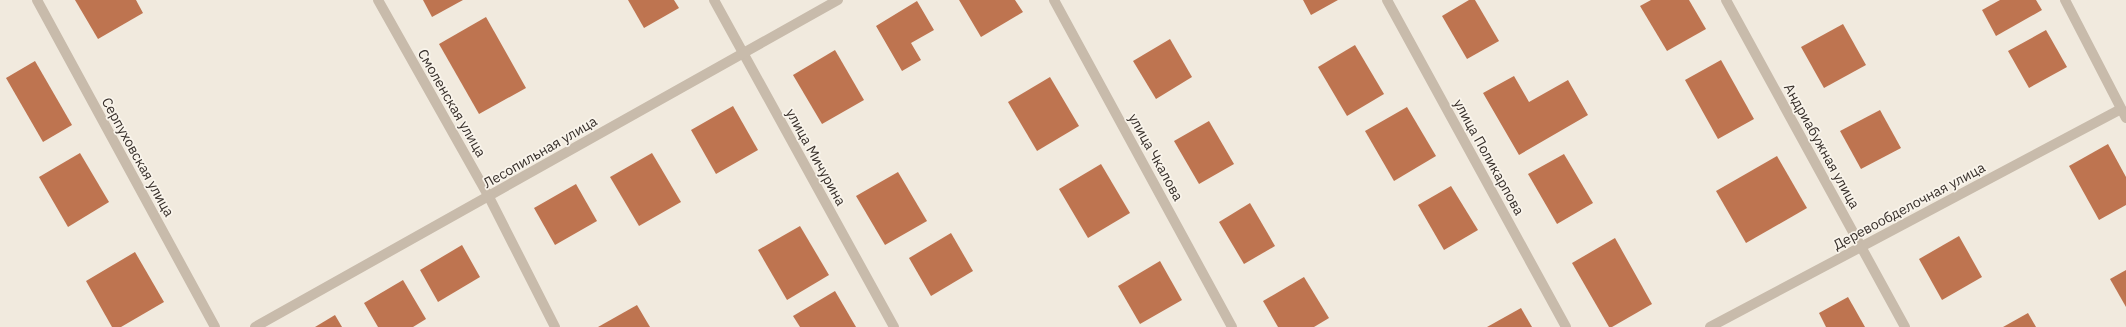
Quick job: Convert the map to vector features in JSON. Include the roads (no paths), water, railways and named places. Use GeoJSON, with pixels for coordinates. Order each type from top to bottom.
{"type":"FeatureCollection","features":[{"type":"Feature","properties":{"kind":"street","name":"Серпуховская улица"},"geometry":{"type":"LineString","coordinates":[[37,0],[215,327]]}},
{"type":"Feature","properties":{"kind":"street","name":"Смоленская улица"},"geometry":{"type":"LineString","coordinates":[[378,0],[489,197],[555,327]]}},
{"type":"Feature","properties":{"kind":"street","name":"улица Мичурина"},"geometry":{"type":"LineString","coordinates":[[714,0],[894,327]]}},
{"type":"Feature","properties":{"kind":"street","name":"Лесопильная улица"},"geometry":{"type":"LineString","coordinates":[[255,327],[838,0]]}},
{"type":"Feature","properties":{"kind":"street","name":"улица Чкалова"},"geometry":{"type":"LineString","coordinates":[[1054,0],[1232,327]]}},
{"type":"Feature","properties":{"kind":"street","name":"улица Поликарпова"},"geometry":{"type":"LineString","coordinates":[[1387,0],[1566,327]]}},
{"type":"Feature","properties":{"kind":"street","name":"Андриабужная улица"},"geometry":{"type":"LineString","coordinates":[[1726,0],[1905,327]]}},
{"type":"Feature","properties":{"kind":"street"},"geometry":{"type":"LineString","coordinates":[[2065,0],[2124,114]]}},
{"type":"Feature","properties":{"kind":"street","name":"Деревообделочная улица"},"geometry":{"type":"LineString","coordinates":[[1710,327],[2124,114]]}}]}
